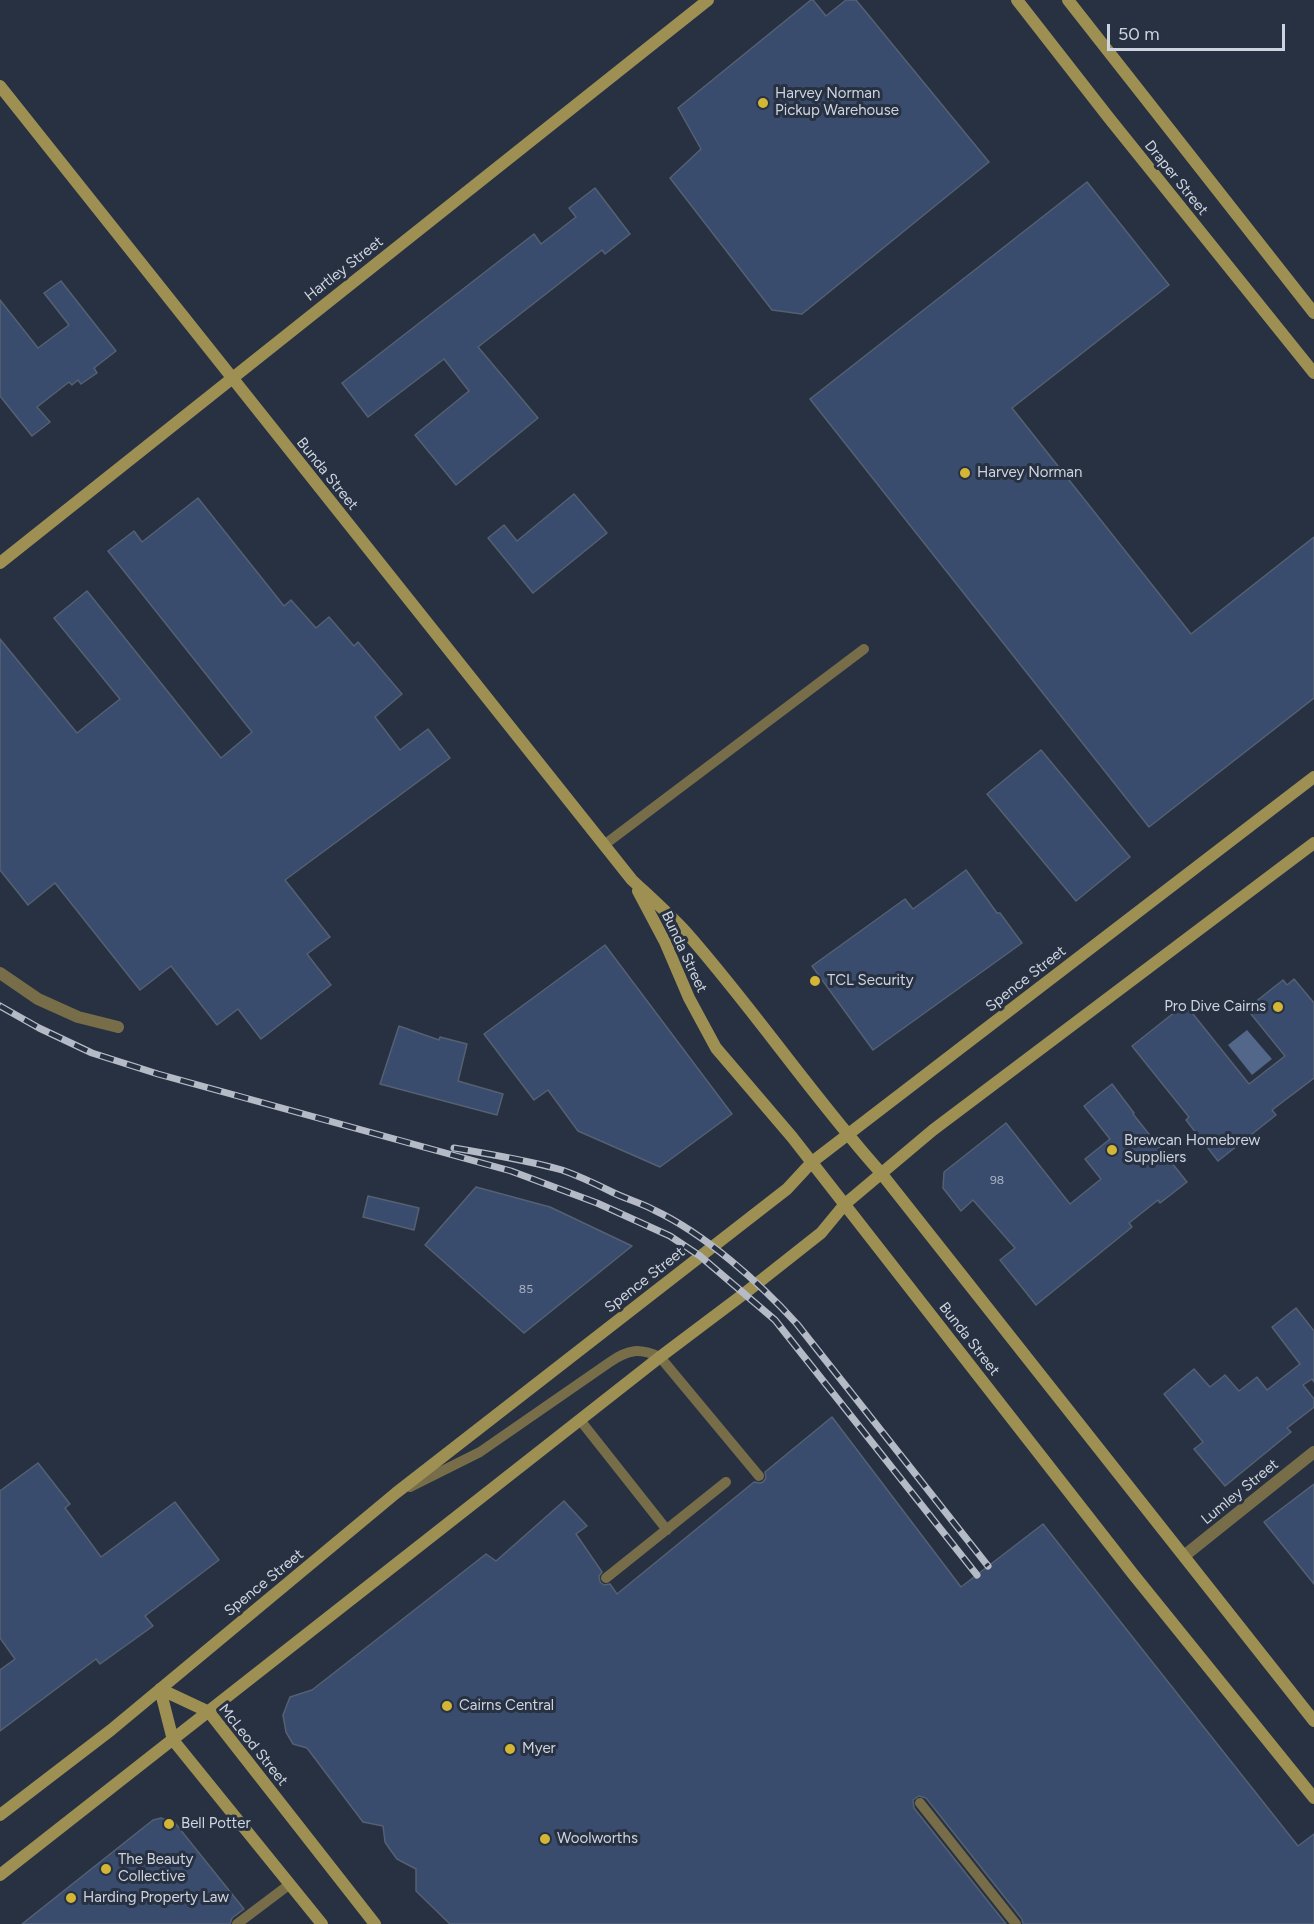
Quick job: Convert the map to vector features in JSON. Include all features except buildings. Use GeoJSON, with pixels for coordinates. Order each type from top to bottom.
{"type":"FeatureCollection","features":[{"type":"Feature","properties":{"kind":"street","name":"Hartley Street"},"geometry":{"type":"LineString","coordinates":[[0,563],[708,0]]}},
{"type":"Feature","properties":{"kind":"street","name":"Draper Street"},"geometry":{"type":"LineString","coordinates":[[1017,0],[1314,373]]}},
{"type":"Feature","properties":{"kind":"street","name":"Draper Street"},"geometry":{"type":"LineString","coordinates":[[1068,0],[1314,313]]}},
{"type":"Feature","properties":{"kind":"street","name":"Bunda Street"},"geometry":{"type":"LineString","coordinates":[[0,86],[632,880],[683,929],[847,1136],[881,1173],[1314,1721]]}},
{"type":"Feature","properties":{"kind":"street","name":"Spence Street"},"geometry":{"type":"LineString","coordinates":[[0,1815],[111,1730],[396,1493],[787,1189],[812,1162],[1314,777]]}},
{"type":"Feature","properties":{"kind":"street"},"geometry":{"type":"LineString","coordinates":[[0,1875],[821,1233],[845,1204],[933,1130],[1314,843]]}},
{"type":"Feature","properties":{"kind":"street","name":"Bunda Street"},"geometry":{"type":"LineString","coordinates":[[632,880],[666,942],[689,998],[716,1048],[812,1162],[1132,1574],[1314,1798]]}},
{"type":"Feature","properties":{"kind":"street"},"geometry":{"type":"LineString","coordinates":[[0,974],[38,999],[78,1017],[118,1027]]}},
{"type":"Feature","properties":{"kind":"street","name":"Lumley Street"},"geometry":{"type":"LineString","coordinates":[[1184,1556],[1314,1452]]}},
{"type":"Feature","properties":{"kind":"street"},"geometry":{"type":"LineString","coordinates":[[160,1689],[174,1740],[322,1924]]}},
{"type":"Feature","properties":{"kind":"street","name":"McLeod Street"},"geometry":{"type":"LineString","coordinates":[[160,1689],[209,1712],[375,1924]]}},
{"type":"Feature","properties":{"kind":"lane"},"geometry":{"type":"LineString","coordinates":[[604,845],[864,649]]}},
{"type":"Feature","properties":{"kind":"lane"},"geometry":{"type":"LineString","coordinates":[[396,1493],[480,1452],[619,1356],[645,1350],[660,1357],[759,1476]]}},
{"type":"Feature","properties":{"kind":"lane"},"geometry":{"type":"LineString","coordinates":[[580,1420],[667,1530]]}},
{"type":"Feature","properties":{"kind":"lane"},"geometry":{"type":"LineString","coordinates":[[606,1578],[726,1482]]}},
{"type":"Feature","properties":{"kind":"lane"},"geometry":{"type":"LineString","coordinates":[[920,1803],[1016,1924]]}},
{"type":"Feature","properties":{"kind":"lane"},"geometry":{"type":"LineString","coordinates":[[237,1924],[290,1884]]}},
{"type":"Feature","properties":{"kind":"water"},"geometry":{"type":"Polygon","coordinates":[[[1247,1030],[1272,1059],[1252,1075],[1228,1045],[1247,1030]]]}},
{"type":"Feature","properties":{"kind":"railway"},"geometry":{"type":"LineString","coordinates":[[0,1006],[39,1028],[92,1053],[158,1074],[511,1171],[597,1203],[670,1236],[700,1256],[775,1320],[977,1575]]}},
{"type":"Feature","properties":{"kind":"railway"},"geometry":{"type":"LineString","coordinates":[[454,1148],[522,1160],[568,1172],[673,1220],[730,1260],[797,1324],[988,1566]]}},
{"type":"Feature","properties":{"kind":"place","name":"Harvey Norman Pickup Warehouse"},"geometry":{"type":"Point","coordinates":[763,103]}},
{"type":"Feature","properties":{"kind":"place","name":"Harvey Norman"},"geometry":{"type":"Point","coordinates":[965,473]}},
{"type":"Feature","properties":{"kind":"place","name":"TCL Security"},"geometry":{"type":"Point","coordinates":[815,981]}},
{"type":"Feature","properties":{"kind":"place","name":"Pro Dive Cairns"},"geometry":{"type":"Point","coordinates":[1278,1007]}},
{"type":"Feature","properties":{"kind":"place","name":"Brewcan Homebrew Suppliers"},"geometry":{"type":"Point","coordinates":[1112,1150]}},
{"type":"Feature","properties":{"kind":"place","name":"Cairns Central"},"geometry":{"type":"Point","coordinates":[447,1706]}},
{"type":"Feature","properties":{"kind":"place","name":"Myer"},"geometry":{"type":"Point","coordinates":[510,1749]}},
{"type":"Feature","properties":{"kind":"place","name":"Bell Potter"},"geometry":{"type":"Point","coordinates":[169,1824]}},
{"type":"Feature","properties":{"kind":"place","name":"Woolworths"},"geometry":{"type":"Point","coordinates":[545,1839]}},
{"type":"Feature","properties":{"kind":"place","name":"The Beauty Collective"},"geometry":{"type":"Point","coordinates":[106,1869]}},
{"type":"Feature","properties":{"kind":"place","name":"Harding Property Law"},"geometry":{"type":"Point","coordinates":[71,1898]}}]}
